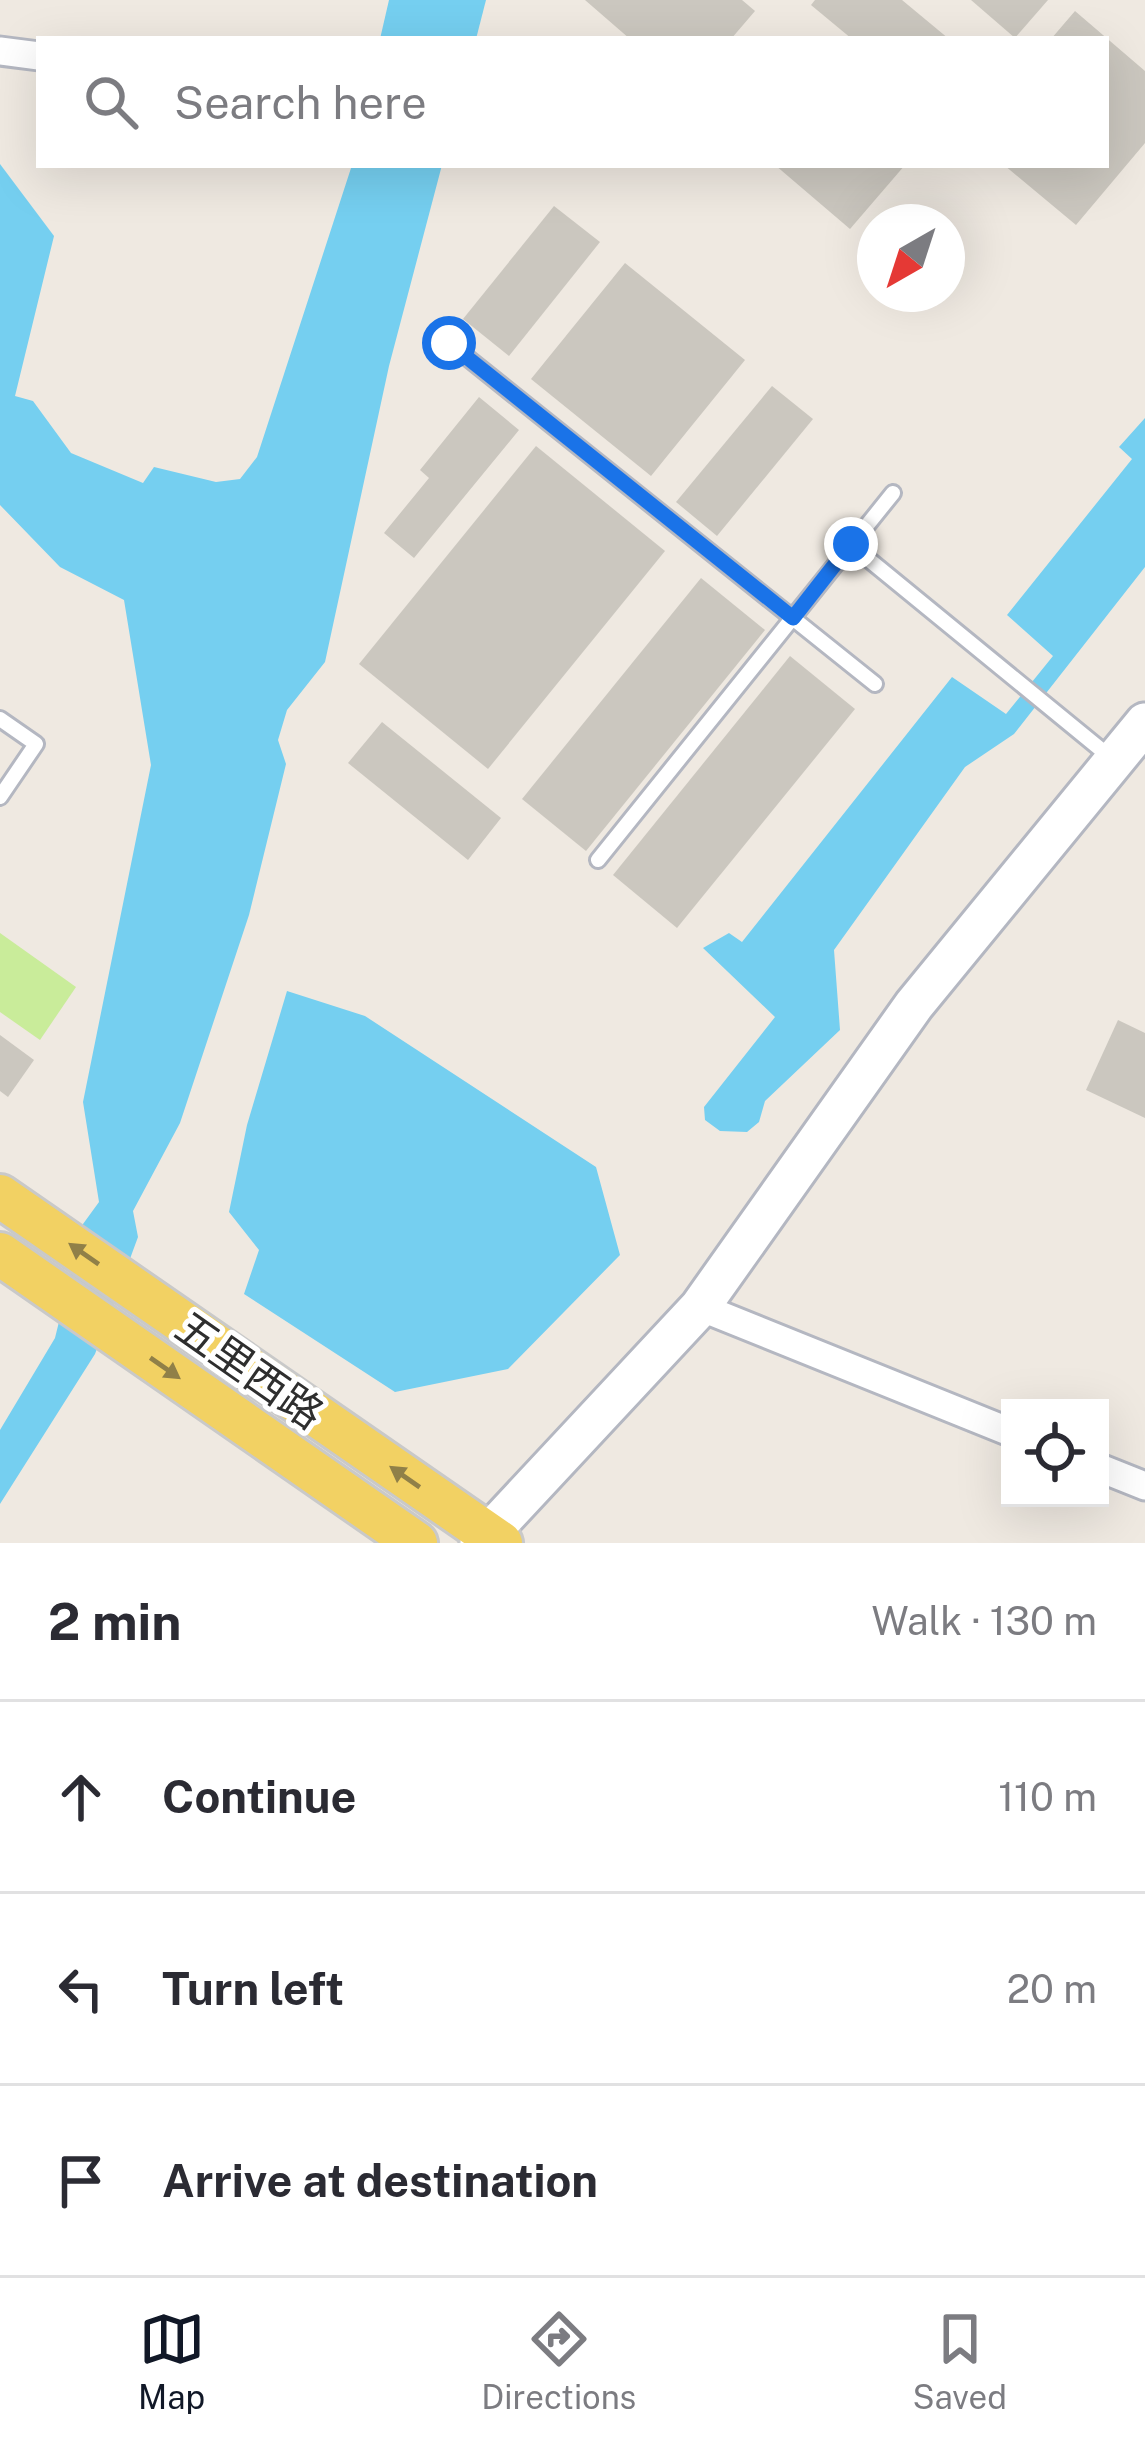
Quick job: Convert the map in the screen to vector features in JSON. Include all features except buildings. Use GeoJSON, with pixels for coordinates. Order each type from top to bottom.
{"type":"FeatureCollection","features":[{"type":"Feature","properties":{"kind":"main road"},"geometry":{"type":"LineString","coordinates":[[490,1540],[700,1307],[914,1005],[1145,723]]}},
{"type":"Feature","properties":{"kind":"main road","name":"五里西路"},"geometry":{"type":"LineString","coordinates":[[0,1196],[490,1540]]}},
{"type":"Feature","properties":{"kind":"main road","name":"五里西路"},"geometry":{"type":"LineString","coordinates":[[0,1254],[416,1543]]}},
{"type":"Feature","properties":{"kind":"street"},"geometry":{"type":"LineString","coordinates":[[0,51],[36,56]]}},
{"type":"Feature","properties":{"kind":"street"},"geometry":{"type":"LineString","coordinates":[[700,1307],[1001,1428]]}},
{"type":"Feature","properties":{"kind":"street"},"geometry":{"type":"LineString","coordinates":[[1109,1472],[1145,1486]]}},
{"type":"Feature","properties":{"kind":"lane"},"geometry":{"type":"LineString","coordinates":[[449,343],[875,684]]}},
{"type":"Feature","properties":{"kind":"lane"},"geometry":{"type":"LineString","coordinates":[[598,860],[893,493]]}},
{"type":"Feature","properties":{"kind":"lane"},"geometry":{"type":"LineString","coordinates":[[851,544],[1114,760]]}},
{"type":"Feature","properties":{"kind":"lane"},"geometry":{"type":"LineString","coordinates":[[0,718],[36,744],[0,797]]}},
{"type":"Feature","properties":{"kind":"green space"},"geometry":{"type":"Polygon","coordinates":[[[0,933],[76,987],[40,1040],[0,1012],[0,933]]]}},
{"type":"Feature","properties":{"kind":"water"},"geometry":{"type":"Polygon","coordinates":[[[389,0],[486,0],[477,36],[381,36],[389,0]]]}},
{"type":"Feature","properties":{"kind":"water"},"geometry":{"type":"Polygon","coordinates":[[[0,164],[54,236],[15,396],[33,401],[71,453],[143,483],[154,467],[216,482],[240,479],[257,457],[351,168],[441,168],[389,366],[325,662],[287,710],[278,740],[286,764],[249,915],[180,1123],[133,1211],[138,1237],[95,1354],[0,1504],[0,1430],[55,1338],[83,1224],[99,1202],[83,1102],[151,765],[124,600],[60,567],[0,505],[0,164]]]}},
{"type":"Feature","properties":{"kind":"water"},"geometry":{"type":"Polygon","coordinates":[[[1145,418],[1145,567],[1014,734],[965,767],[834,950],[840,1030],[765,1101],[759,1122],[747,1132],[720,1131],[705,1120],[704,1107],[775,1017],[703,948],[729,933],[742,942],[952,677],[1006,714],[1053,656],[1007,615],[1132,459],[1119,447],[1145,418]]]}},
{"type":"Feature","properties":{"kind":"water"},"geometry":{"type":"Polygon","coordinates":[[[287,991],[365,1016],[596,1167],[620,1255],[508,1369],[395,1392],[244,1294],[259,1250],[229,1212],[247,1125],[287,991]]]}},
{"type":"Feature","properties":{"kind":"route"},"geometry":{"type":"LineString","coordinates":[[449,343],[793,618],[851,544]]}}]}
